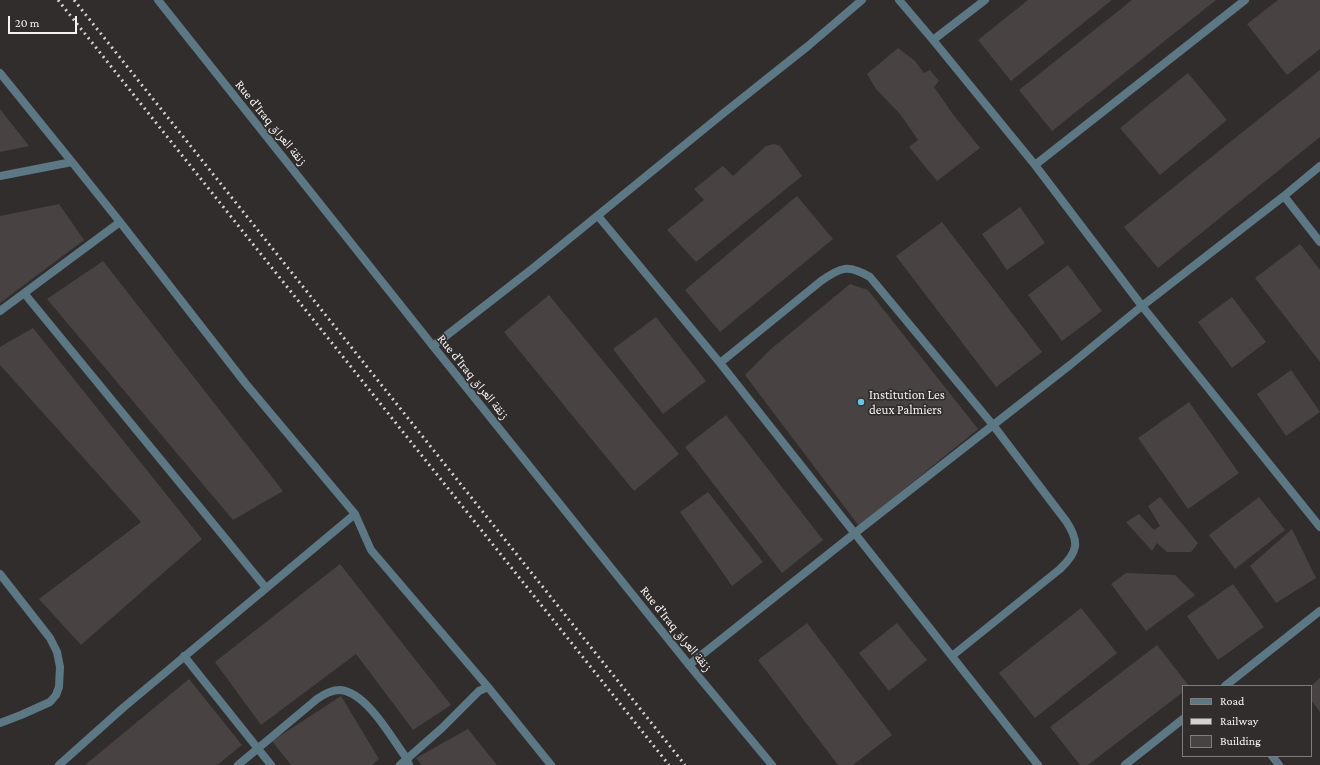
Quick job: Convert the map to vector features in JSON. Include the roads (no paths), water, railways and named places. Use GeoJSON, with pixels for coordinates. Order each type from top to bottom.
{"type":"FeatureCollection","features":[{"type":"Feature","properties":{"kind":"street","name":"Rue d'Iraq زنقة العراق"},"geometry":{"type":"LineString","coordinates":[[158,0],[689,665],[772,765]]}},
{"type":"Feature","properties":{"kind":"street"},"geometry":{"type":"LineString","coordinates":[[433,346],[532,270],[862,0]]}},
{"type":"Feature","properties":{"kind":"street"},"geometry":{"type":"LineString","coordinates":[[898,0],[933,40],[1035,165],[1142,306],[1320,527]]}},
{"type":"Feature","properties":{"kind":"street"},"geometry":{"type":"LineString","coordinates":[[933,40],[985,0]]}},
{"type":"Feature","properties":{"kind":"street"},"geometry":{"type":"LineString","coordinates":[[1035,165],[1245,0]]}},
{"type":"Feature","properties":{"kind":"street"},"geometry":{"type":"LineString","coordinates":[[0,73],[120,222],[246,384],[355,514],[371,550],[551,765]]}},
{"type":"Feature","properties":{"kind":"street"},"geometry":{"type":"LineString","coordinates":[[0,176],[72,162]]}},
{"type":"Feature","properties":{"kind":"street"},"geometry":{"type":"LineString","coordinates":[[689,665],[1142,306],[1284,196],[1320,166]]}},
{"type":"Feature","properties":{"kind":"street"},"geometry":{"type":"LineString","coordinates":[[1284,196],[1320,242]]}},
{"type":"Feature","properties":{"kind":"street"},"geometry":{"type":"LineString","coordinates":[[598,216],[720,363],[1038,765]]}},
{"type":"Feature","properties":{"kind":"street"},"geometry":{"type":"LineString","coordinates":[[0,311],[120,222]]}},
{"type":"Feature","properties":{"kind":"street"},"geometry":{"type":"LineString","coordinates":[[720,363],[831,274],[845,268],[859,270],[870,278],[993,425],[1066,521],[1074,533],[1076,544],[1073,555],[1060,569],[952,656]]}},
{"type":"Feature","properties":{"kind":"street"},"geometry":{"type":"LineString","coordinates":[[24,293],[266,588]]}},
{"type":"Feature","properties":{"kind":"street"},"geometry":{"type":"LineString","coordinates":[[59,765],[184,656],[355,514]]}},
{"type":"Feature","properties":{"kind":"street"},"geometry":{"type":"LineString","coordinates":[[0,574],[50,638],[57,652],[60,667],[59,687],[56,695],[50,702],[0,723]]}},
{"type":"Feature","properties":{"kind":"street"},"geometry":{"type":"LineString","coordinates":[[1226,685],[1320,611]]}},
{"type":"Feature","properties":{"kind":"street"},"geometry":{"type":"LineString","coordinates":[[184,656],[271,765]]}},
{"type":"Feature","properties":{"kind":"street"},"geometry":{"type":"LineString","coordinates":[[400,765],[408,762],[479,691],[488,688]]}},
{"type":"Feature","properties":{"kind":"street"},"geometry":{"type":"LineString","coordinates":[[238,765],[317,699],[327,692],[340,690],[350,693],[362,700],[371,709],[408,762]]}},
{"type":"Feature","properties":{"kind":"street"},"geometry":{"type":"LineString","coordinates":[[1125,765],[1182,720]]}},
{"type":"Feature","properties":{"kind":"street"},"geometry":{"type":"LineString","coordinates":[[1273,757],[1280,765]]}},
{"type":"Feature","properties":{"kind":"railway"},"geometry":{"type":"LineString","coordinates":[[58,0],[669,765]]}},
{"type":"Feature","properties":{"kind":"railway"},"geometry":{"type":"LineString","coordinates":[[74,0],[685,765]]}},
{"type":"Feature","properties":{"kind":"place","name":"Institution Les deux Palmiers"},"geometry":{"type":"Point","coordinates":[861,402]}}]}
